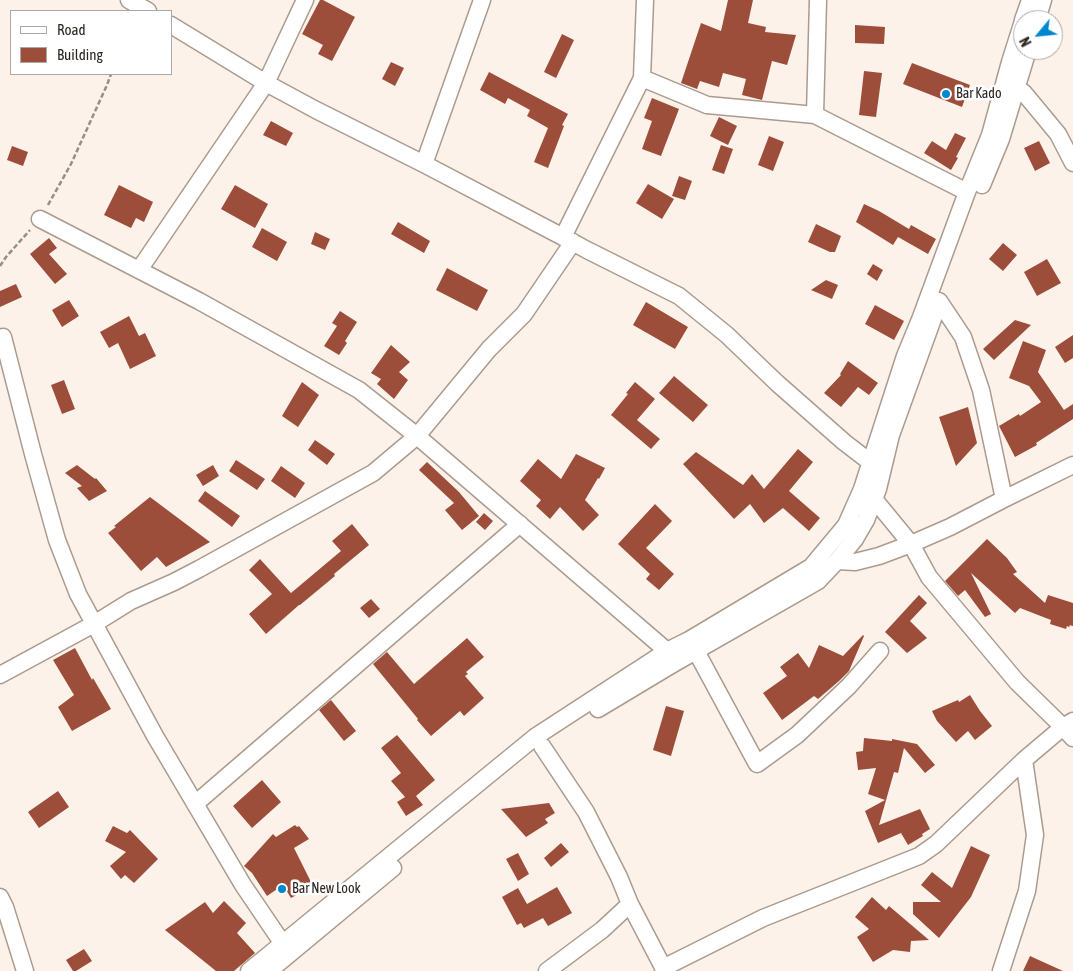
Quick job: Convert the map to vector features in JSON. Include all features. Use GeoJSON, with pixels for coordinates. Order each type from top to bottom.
{"type":"FeatureCollection","features":[{"type":"Feature","properties":{"kind":"street"},"geometry":{"type":"LineString","coordinates":[[129,0],[146,10]]}},
{"type":"Feature","properties":{"kind":"street"},"geometry":{"type":"LineString","coordinates":[[139,270],[266,83],[305,0]]}},
{"type":"Feature","properties":{"kind":"street"},"geometry":{"type":"LineString","coordinates":[[424,164],[482,0]]}},
{"type":"Feature","properties":{"kind":"street"},"geometry":{"type":"LineString","coordinates":[[0,675],[94,624],[131,601],[199,569],[373,473],[417,436],[489,349],[524,314],[568,240],[642,78],[645,0]]}},
{"type":"Feature","properties":{"kind":"street"},"geometry":{"type":"LineString","coordinates":[[815,115],[818,0]]}},
{"type":"Feature","properties":{"kind":"street"},"geometry":{"type":"LineString","coordinates":[[172,26],[266,83],[316,110],[679,296],[727,335],[777,383],[844,442],[870,462]]}},
{"type":"Feature","properties":{"kind":"street"},"geometry":{"type":"LineString","coordinates":[[269,971],[472,801],[542,746],[604,705],[696,650],[818,581],[855,539],[866,520],[870,462],[905,356],[990,135],[1013,52]]}},
{"type":"Feature","properties":{"kind":"street"},"geometry":{"type":"LineString","coordinates":[[249,971],[535,738],[667,651],[689,640],[811,567],[846,525],[868,494],[878,490],[891,435],[948,271],[976,197],[1001,139],[1025,60]]}},
{"type":"Feature","properties":{"kind":"street"},"geometry":{"type":"LineString","coordinates":[[642,78],[707,104],[815,115],[967,192]]}},
{"type":"Feature","properties":{"kind":"street"},"geometry":{"type":"LineString","coordinates":[[1017,88],[1024,93],[1058,134],[1073,162]]}},
{"type":"Feature","properties":{"kind":"street"},"geometry":{"type":"LineString","coordinates":[[40,219],[199,301],[359,390],[417,436],[667,651]]}},
{"type":"Feature","properties":{"kind":"street"},"geometry":{"type":"LineString","coordinates":[[939,301],[963,337],[980,390],[1004,499]]}},
{"type":"Feature","properties":{"kind":"street"},"geometry":{"type":"LineString","coordinates":[[2,337],[57,540],[78,594],[155,736],[243,885],[282,944]]}},
{"type":"Feature","properties":{"kind":"street"},"geometry":{"type":"LineString","coordinates":[[837,561],[855,562],[879,556],[912,544],[1073,465]]}},
{"type":"Feature","properties":{"kind":"street"},"geometry":{"type":"LineString","coordinates":[[542,746],[586,812],[619,877],[630,904],[664,969],[763,918],[919,856],[936,844],[1024,760],[1070,729],[1017,682],[929,577],[912,544],[868,494]]}},
{"type":"Feature","properties":{"kind":"street"},"geometry":{"type":"LineString","coordinates":[[195,804],[520,524]]}},
{"type":"Feature","properties":{"kind":"street"},"geometry":{"type":"LineString","coordinates":[[696,650],[757,764],[797,735],[849,686],[880,651]]}},
{"type":"Feature","properties":{"kind":"street"},"geometry":{"type":"LineString","coordinates":[[1000,971],[1027,892],[1035,835],[1024,760]]}},
{"type":"Feature","properties":{"kind":"street"},"geometry":{"type":"LineString","coordinates":[[0,897],[5,907],[25,971]]}},
{"type":"Feature","properties":{"kind":"street"},"geometry":{"type":"LineString","coordinates":[[547,971],[602,930],[630,904]]}},
{"type":"Feature","properties":{"kind":"path"},"geometry":{"type":"LineString","coordinates":[[0,266],[6,256],[40,219],[71,164],[111,75]]}},
{"type":"Feature","properties":{"kind":"building"},"geometry":{"type":"Polygon","coordinates":[[[320,0],[355,17],[332,61],[318,54],[323,45],[302,34],[320,0]]]}},
{"type":"Feature","properties":{"kind":"building"},"geometry":{"type":"Polygon","coordinates":[[[728,0],[753,0],[748,23],[766,27],[765,32],[796,35],[787,65],[772,61],[762,100],[742,95],[746,79],[723,73],[719,87],[700,81],[697,89],[681,83],[701,23],[721,31],[728,0]]]}},
{"type":"Feature","properties":{"kind":"building"},"geometry":{"type":"Polygon","coordinates":[[[855,25],[885,27],[884,44],[855,43],[855,25]]]}},
{"type":"Feature","properties":{"kind":"building"},"geometry":{"type":"Polygon","coordinates":[[[562,34],[574,40],[556,78],[544,72],[562,34]]]}},
{"type":"Feature","properties":{"kind":"building"},"geometry":{"type":"Polygon","coordinates":[[[391,62],[404,68],[395,86],[382,79],[391,62]]]}},
{"type":"Feature","properties":{"kind":"building"},"geometry":{"type":"Polygon","coordinates":[[[912,63],[970,85],[962,107],[903,84],[912,63]]]}},
{"type":"Feature","properties":{"kind":"building"},"geometry":{"type":"Polygon","coordinates":[[[864,71],[882,73],[876,117],[859,115],[864,71]]]}},
{"type":"Feature","properties":{"kind":"building"},"geometry":{"type":"Polygon","coordinates":[[[489,72],[568,114],[562,125],[564,126],[548,168],[534,162],[548,128],[527,116],[530,110],[508,98],[505,104],[480,90],[489,72]]]}},
{"type":"Feature","properties":{"kind":"building"},"geometry":{"type":"Polygon","coordinates":[[[652,98],[679,109],[661,156],[642,149],[652,121],[644,118],[652,98]]]}},
{"type":"Feature","properties":{"kind":"building"},"geometry":{"type":"Polygon","coordinates":[[[719,117],[737,126],[728,145],[710,136],[719,117]]]}},
{"type":"Feature","properties":{"kind":"building"},"geometry":{"type":"Polygon","coordinates":[[[271,121],[293,133],[286,146],[263,135],[271,121]]]}},
{"type":"Feature","properties":{"kind":"building"},"geometry":{"type":"Polygon","coordinates":[[[955,133],[966,138],[951,170],[924,153],[932,141],[946,150],[955,133]]]}},
{"type":"Feature","properties":{"kind":"building"},"geometry":{"type":"Polygon","coordinates":[[[769,136],[784,142],[773,171],[758,165],[769,136]]]}},
{"type":"Feature","properties":{"kind":"building"},"geometry":{"type":"Polygon","coordinates":[[[1039,141],[1050,163],[1035,171],[1024,148],[1039,141]]]}},
{"type":"Feature","properties":{"kind":"building"},"geometry":{"type":"Polygon","coordinates":[[[721,145],[733,149],[724,174],[712,170],[721,145]]]}},
{"type":"Feature","properties":{"kind":"building"},"geometry":{"type":"Polygon","coordinates":[[[12,146],[28,152],[23,166],[7,160],[12,146]]]}},
{"type":"Feature","properties":{"kind":"building"},"geometry":{"type":"Polygon","coordinates":[[[679,176],[692,181],[685,200],[672,196],[679,176]]]}},
{"type":"Feature","properties":{"kind":"building"},"geometry":{"type":"Polygon","coordinates":[[[648,184],[674,199],[662,219],[636,203],[648,184]]]}},
{"type":"Feature","properties":{"kind":"building"},"geometry":{"type":"Polygon","coordinates":[[[119,185],[153,202],[144,222],[136,218],[131,228],[104,215],[119,185]]]}},
{"type":"Feature","properties":{"kind":"building"},"geometry":{"type":"Polygon","coordinates":[[[235,185],[268,204],[255,228],[221,209],[235,185]]]}},
{"type":"Feature","properties":{"kind":"building"},"geometry":{"type":"Polygon","coordinates":[[[864,204],[909,229],[911,225],[936,239],[928,254],[898,237],[893,245],[856,222],[864,204]]]}},
{"type":"Feature","properties":{"kind":"building"},"geometry":{"type":"Polygon","coordinates":[[[398,222],[430,241],[424,253],[391,234],[398,222]]]}},
{"type":"Feature","properties":{"kind":"building"},"geometry":{"type":"Polygon","coordinates":[[[816,224],[841,236],[835,252],[830,252],[808,242],[816,224]]]}},
{"type":"Feature","properties":{"kind":"building"},"geometry":{"type":"Polygon","coordinates":[[[262,228],[287,242],[277,261],[252,247],[262,228]]]}},
{"type":"Feature","properties":{"kind":"building"},"geometry":{"type":"Polygon","coordinates":[[[315,232],[330,239],[325,250],[311,244],[315,232]]]}},
{"type":"Feature","properties":{"kind":"building"},"geometry":{"type":"Polygon","coordinates":[[[49,238],[57,248],[49,254],[67,274],[55,284],[30,254],[49,238]]]}},
{"type":"Feature","properties":{"kind":"building"},"geometry":{"type":"Polygon","coordinates":[[[1003,243],[1017,255],[1003,271],[989,259],[1003,243]]]}},
{"type":"Feature","properties":{"kind":"building"},"geometry":{"type":"Polygon","coordinates":[[[1047,259],[1061,283],[1037,296],[1024,272],[1047,259]]]}},
{"type":"Feature","properties":{"kind":"building"},"geometry":{"type":"Polygon","coordinates":[[[873,264],[883,270],[877,281],[867,274],[873,264]]]}},
{"type":"Feature","properties":{"kind":"building"},"geometry":{"type":"Polygon","coordinates":[[[447,268],[488,290],[477,311],[436,290],[447,268]]]}},
{"type":"Feature","properties":{"kind":"building"},"geometry":{"type":"Polygon","coordinates":[[[826,280],[838,285],[832,299],[811,290],[826,280]]]}},
{"type":"Feature","properties":{"kind":"building"},"geometry":{"type":"Polygon","coordinates":[[[16,284],[22,297],[0,307],[0,291],[16,284]]]}},
{"type":"Feature","properties":{"kind":"building"},"geometry":{"type":"Polygon","coordinates":[[[69,300],[79,316],[62,327],[52,310],[69,300]]]}},
{"type":"Feature","properties":{"kind":"building"},"geometry":{"type":"Polygon","coordinates":[[[646,302],[688,327],[675,349],[633,325],[646,302]]]}},
{"type":"Feature","properties":{"kind":"building"},"geometry":{"type":"Polygon","coordinates":[[[875,305],[904,321],[894,340],[865,324],[875,305]]]}},
{"type":"Feature","properties":{"kind":"building"},"geometry":{"type":"Polygon","coordinates":[[[340,311],[357,322],[339,355],[324,346],[337,326],[332,323],[340,311]]]}},
{"type":"Feature","properties":{"kind":"building"},"geometry":{"type":"Polygon","coordinates":[[[129,316],[139,336],[145,333],[156,356],[130,369],[118,343],[109,348],[100,332],[129,316]]]}},
{"type":"Feature","properties":{"kind":"building"},"geometry":{"type":"Polygon","coordinates":[[[1015,320],[1031,325],[994,360],[983,349],[1015,320]]]}},
{"type":"Feature","properties":{"kind":"building"},"geometry":{"type":"Polygon","coordinates":[[[1073,335],[1073,358],[1065,363],[1055,347],[1073,335]]]}},
{"type":"Feature","properties":{"kind":"building"},"geometry":{"type":"Polygon","coordinates":[[[1023,341],[1046,350],[1038,372],[1064,410],[1073,404],[1073,419],[1036,443],[1037,445],[1015,457],[999,426],[1019,414],[1020,416],[1041,402],[1029,386],[1009,378],[1023,341]]]}},
{"type":"Feature","properties":{"kind":"building"},"geometry":{"type":"Polygon","coordinates":[[[391,345],[410,362],[399,372],[408,380],[394,399],[377,384],[381,379],[371,373],[391,345]]]}},
{"type":"Feature","properties":{"kind":"building"},"geometry":{"type":"Polygon","coordinates":[[[848,361],[878,383],[869,395],[858,387],[841,407],[824,393],[841,375],[848,361]]]}},
{"type":"Feature","properties":{"kind":"building"},"geometry":{"type":"Polygon","coordinates":[[[674,376],[708,405],[693,422],[659,393],[674,376]]]}},
{"type":"Feature","properties":{"kind":"building"},"geometry":{"type":"Polygon","coordinates":[[[64,380],[75,409],[62,414],[51,385],[64,380]]]}},
{"type":"Feature","properties":{"kind":"building"},"geometry":{"type":"Polygon","coordinates":[[[302,382],[319,395],[298,427],[282,416],[302,382]]]}},
{"type":"Feature","properties":{"kind":"building"},"geometry":{"type":"Polygon","coordinates":[[[635,382],[655,399],[637,420],[660,439],[651,449],[611,415],[635,382]]]}},
{"type":"Feature","properties":{"kind":"building"},"geometry":{"type":"Polygon","coordinates":[[[968,407],[977,443],[956,466],[939,417],[968,407]]]}},
{"type":"Feature","properties":{"kind":"building"},"geometry":{"type":"Polygon","coordinates":[[[315,440],[335,454],[327,465],[308,450],[315,440]]]}},
{"type":"Feature","properties":{"kind":"building"},"geometry":{"type":"Polygon","coordinates":[[[798,449],[813,462],[789,491],[820,518],[809,531],[783,508],[764,523],[750,504],[734,519],[683,464],[696,452],[743,485],[752,474],[764,489],[798,449]]]}},
{"type":"Feature","properties":{"kind":"building"},"geometry":{"type":"Polygon","coordinates":[[[576,454],[605,468],[585,500],[599,515],[583,531],[560,507],[550,519],[536,506],[541,500],[520,481],[538,459],[561,479],[576,454]]]}},
{"type":"Feature","properties":{"kind":"building"},"geometry":{"type":"Polygon","coordinates":[[[236,460],[265,479],[257,490],[229,471],[236,460]]]}},
{"type":"Feature","properties":{"kind":"building"},"geometry":{"type":"Polygon","coordinates":[[[427,462],[459,492],[479,516],[462,530],[445,510],[454,503],[419,470],[427,462]]]}},
{"type":"Feature","properties":{"kind":"building"},"geometry":{"type":"Polygon","coordinates":[[[77,465],[96,478],[107,491],[89,501],[77,488],[82,486],[65,473],[77,465]]]}},
{"type":"Feature","properties":{"kind":"building"},"geometry":{"type":"Polygon","coordinates":[[[213,465],[219,476],[203,486],[196,475],[213,465]]]}},
{"type":"Feature","properties":{"kind":"building"},"geometry":{"type":"Polygon","coordinates":[[[281,466],[305,483],[295,498],[271,481],[281,466]]]}},
{"type":"Feature","properties":{"kind":"building"},"geometry":{"type":"Polygon","coordinates":[[[205,491],[240,516],[232,527],[198,501],[205,491]]]}},
{"type":"Feature","properties":{"kind":"building"},"geometry":{"type":"Polygon","coordinates":[[[150,497],[210,542],[166,567],[157,557],[141,571],[108,533],[150,497]]]}},
{"type":"Feature","properties":{"kind":"building"},"geometry":{"type":"Polygon","coordinates":[[[655,504],[672,521],[646,548],[674,574],[659,590],[646,579],[650,574],[618,544],[655,504]]]}},
{"type":"Feature","properties":{"kind":"building"},"geometry":{"type":"Polygon","coordinates":[[[484,513],[493,521],[485,530],[476,522],[484,513]]]}},
{"type":"Feature","properties":{"kind":"building"},"geometry":{"type":"Polygon","coordinates":[[[352,524],[369,545],[266,634],[249,614],[272,594],[249,570],[260,559],[291,593],[341,551],[332,541],[352,524]]]}},
{"type":"Feature","properties":{"kind":"building"},"geometry":{"type":"Polygon","coordinates":[[[987,539],[1007,558],[1017,572],[1013,574],[1045,603],[1048,595],[1073,603],[1073,626],[1069,625],[1066,629],[1050,624],[1051,620],[1020,608],[1015,613],[971,573],[991,614],[985,617],[965,590],[958,596],[945,581],[987,539]]]}},
{"type":"Feature","properties":{"kind":"building"},"geometry":{"type":"Polygon","coordinates":[[[919,595],[927,603],[910,621],[927,638],[907,653],[885,632],[919,595]]]}},
{"type":"Feature","properties":{"kind":"building"},"geometry":{"type":"Polygon","coordinates":[[[371,599],[380,609],[369,618],[360,608],[371,599]]]}},
{"type":"Feature","properties":{"kind":"building"},"geometry":{"type":"Polygon","coordinates":[[[863,635],[849,671],[818,699],[814,696],[782,720],[763,693],[787,676],[780,667],[798,653],[809,668],[819,645],[843,656],[863,635]]]}},
{"type":"Feature","properties":{"kind":"building"},"geometry":{"type":"Polygon","coordinates":[[[467,638],[484,657],[466,672],[468,674],[465,676],[484,698],[464,716],[460,711],[431,736],[373,664],[387,652],[414,684],[467,638]]]}},
{"type":"Feature","properties":{"kind":"building"},"geometry":{"type":"Polygon","coordinates":[[[75,648],[92,680],[93,678],[111,709],[72,731],[58,707],[74,695],[53,660],[75,648]]]}},
{"type":"Feature","properties":{"kind":"building"},"geometry":{"type":"Polygon","coordinates":[[[970,695],[992,726],[975,740],[968,731],[956,742],[937,721],[932,711],[958,700],[959,702],[970,695]]]}},
{"type":"Feature","properties":{"kind":"building"},"geometry":{"type":"Polygon","coordinates":[[[331,700],[356,731],[344,741],[319,710],[331,700]]]}},
{"type":"Feature","properties":{"kind":"building"},"geometry":{"type":"Polygon","coordinates":[[[666,706],[684,711],[671,756],[653,750],[666,706]]]}},
{"type":"Feature","properties":{"kind":"building"},"geometry":{"type":"Polygon","coordinates":[[[397,735],[435,780],[416,796],[423,805],[406,816],[397,802],[405,797],[391,781],[401,773],[381,748],[397,735]]]}},
{"type":"Feature","properties":{"kind":"building"},"geometry":{"type":"Polygon","coordinates":[[[864,738],[892,741],[892,739],[917,744],[935,765],[925,773],[904,748],[898,773],[894,772],[879,825],[920,809],[930,829],[922,834],[923,836],[908,845],[901,833],[878,843],[865,811],[885,800],[868,794],[876,768],[858,770],[856,752],[863,751],[864,738]]]}},
{"type":"Feature","properties":{"kind":"building"},"geometry":{"type":"Polygon","coordinates":[[[262,780],[281,802],[252,828],[233,806],[262,780]]]}},
{"type":"Feature","properties":{"kind":"building"},"geometry":{"type":"Polygon","coordinates":[[[58,791],[69,807],[39,828],[28,812],[58,791]]]}},
{"type":"Feature","properties":{"kind":"building"},"geometry":{"type":"Polygon","coordinates":[[[549,803],[555,813],[545,819],[548,823],[526,837],[501,809],[549,803]]]}},
{"type":"Feature","properties":{"kind":"building"},"geometry":{"type":"Polygon","coordinates":[[[295,825],[299,826],[309,839],[294,848],[313,886],[291,898],[283,885],[267,896],[252,873],[244,866],[273,834],[276,837],[295,825]]]}},
{"type":"Feature","properties":{"kind":"building"},"geometry":{"type":"Polygon","coordinates":[[[113,826],[127,833],[130,830],[158,859],[134,883],[125,875],[121,879],[110,866],[126,852],[105,841],[113,826]]]}},
{"type":"Feature","properties":{"kind":"building"},"geometry":{"type":"Polygon","coordinates":[[[561,843],[569,852],[551,867],[544,858],[561,843]]]}},
{"type":"Feature","properties":{"kind":"building"},"geometry":{"type":"Polygon","coordinates":[[[971,846],[990,855],[971,897],[939,938],[913,914],[913,902],[941,902],[921,885],[932,872],[952,888],[971,846]]]}},
{"type":"Feature","properties":{"kind":"building"},"geometry":{"type":"Polygon","coordinates":[[[518,853],[529,874],[518,881],[506,859],[518,853]]]}},
{"type":"Feature","properties":{"kind":"building"},"geometry":{"type":"Polygon","coordinates":[[[557,887],[572,913],[548,926],[543,918],[524,928],[521,923],[517,925],[502,897],[518,888],[527,904],[557,887]]]}},
{"type":"Feature","properties":{"kind":"building"},"geometry":{"type":"Polygon","coordinates":[[[872,897],[886,910],[889,906],[929,940],[911,941],[910,952],[893,950],[873,962],[857,937],[869,929],[855,917],[872,897]]]}},
{"type":"Feature","properties":{"kind":"building"},"geometry":{"type":"Polygon","coordinates":[[[224,901],[246,923],[237,933],[255,953],[234,971],[216,971],[165,930],[205,902],[213,913],[224,901]]]}},
{"type":"Feature","properties":{"kind":"building"},"geometry":{"type":"Polygon","coordinates":[[[84,949],[92,961],[73,971],[66,960],[84,949]]]}},
{"type":"Feature","properties":{"kind":"building"},"geometry":{"type":"Polygon","coordinates":[[[1030,956],[1063,971],[1023,971],[1030,956]]]}},
{"type":"Feature","properties":{"kind":"place","name":"Bar Kado"},"geometry":{"type":"Point","coordinates":[946,94]}},
{"type":"Feature","properties":{"kind":"place","name":"Bar New Look"},"geometry":{"type":"Point","coordinates":[282,889]}}]}
